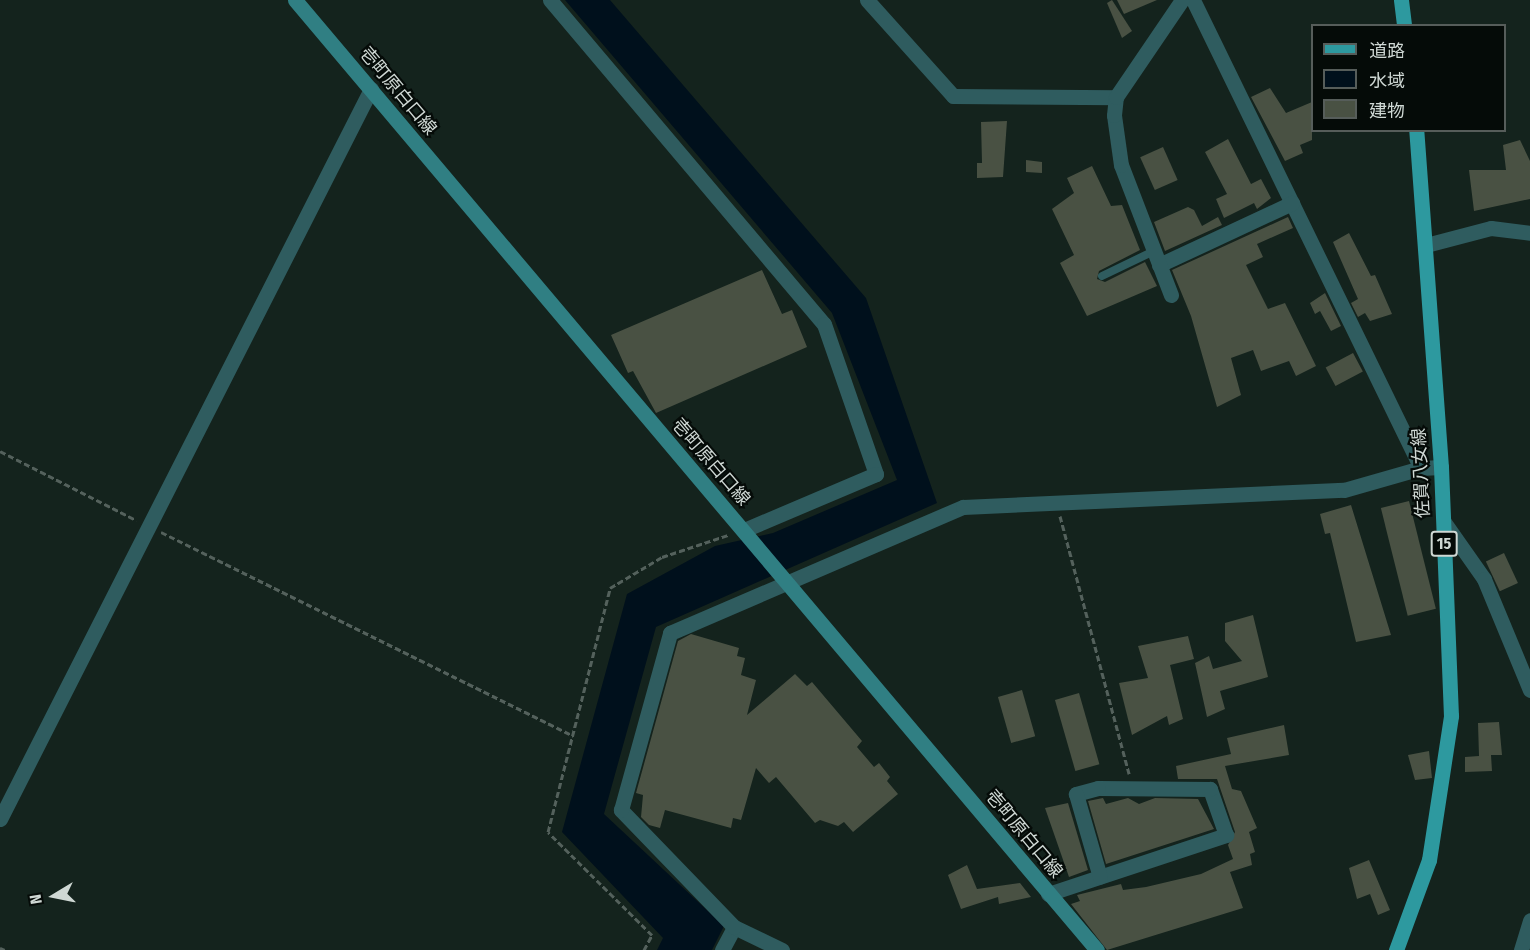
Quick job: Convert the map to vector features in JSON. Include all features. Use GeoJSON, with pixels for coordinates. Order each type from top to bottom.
{"type":"FeatureCollection","features":[{"type":"Feature","properties":{"kind":"main road","name":"壱町原白口線"},"geometry":{"type":"LineString","coordinates":[[295,0],[1097,950]]}},
{"type":"Feature","properties":{"kind":"main road"},"geometry":{"type":"LineString","coordinates":[[1401,0],[1404,24]]}},
{"type":"Feature","properties":{"kind":"main road","name":"佐賀八女線"},"geometry":{"type":"LineString","coordinates":[[1396,950],[1429,860],[1445,776],[1451,716],[1441,467],[1416,132]]}},
{"type":"Feature","properties":{"kind":"street"},"geometry":{"type":"LineString","coordinates":[[550,0],[824,324],[876,474],[746,534]]}},
{"type":"Feature","properties":{"kind":"street"},"geometry":{"type":"LineString","coordinates":[[867,0],[952,96],[1116,97]]}},
{"type":"Feature","properties":{"kind":"street"},"geometry":{"type":"LineString","coordinates":[[1171,295],[1121,165],[1114,115],[1116,97],[1182,0]]}},
{"type":"Feature","properties":{"kind":"street"},"geometry":{"type":"LineString","coordinates":[[1193,0],[1421,468]]}},
{"type":"Feature","properties":{"kind":"street"},"geometry":{"type":"LineString","coordinates":[[0,819],[371,89]]}},
{"type":"Feature","properties":{"kind":"street"},"geometry":{"type":"LineString","coordinates":[[1157,258],[1292,203]]}},
{"type":"Feature","properties":{"kind":"street"},"geometry":{"type":"LineString","coordinates":[[1426,245],[1491,228],[1530,233]]}},
{"type":"Feature","properties":{"kind":"street"},"geometry":{"type":"LineString","coordinates":[[782,950],[734,927],[621,810],[670,633],[784,580],[963,507],[1057,507],[1344,490],[1421,468],[1441,467]]}},
{"type":"Feature","properties":{"kind":"street"},"geometry":{"type":"LineString","coordinates":[[1444,522],[1484,579],[1530,690]]}},
{"type":"Feature","properties":{"kind":"street"},"geometry":{"type":"LineString","coordinates":[[1048,894],[1100,877],[1226,835],[1210,789],[1132,787],[1076,794],[1100,877]]}},
{"type":"Feature","properties":{"kind":"street"},"geometry":{"type":"LineString","coordinates":[[1521,950],[1530,920]]}},
{"type":"Feature","properties":{"kind":"street"},"geometry":{"type":"LineString","coordinates":[[722,950],[734,927]]}},
{"type":"Feature","properties":{"kind":"lane"},"geometry":{"type":"LineString","coordinates":[[1102,276],[1157,258]]}},
{"type":"Feature","properties":{"kind":"path"},"geometry":{"type":"LineString","coordinates":[[0,451],[573,736]]}},
{"type":"Feature","properties":{"kind":"path"},"geometry":{"type":"LineString","coordinates":[[1057,507],[1132,787]]}},
{"type":"Feature","properties":{"kind":"path"},"geometry":{"type":"LineString","coordinates":[[644,950],[652,934],[548,832],[614,582],[662,557],[746,534]]}},
{"type":"Feature","properties":{"kind":"path"},"geometry":{"type":"LineString","coordinates":[[0,948],[5,950]]}},
{"type":"Feature","properties":{"kind":"water"},"geometry":{"type":"Polygon","coordinates":[[[565,0],[610,0],[866,298],[937,503],[656,627],[604,814],[724,926],[712,950],[657,950],[663,938],[562,832],[627,594],[715,546],[773,533],[897,480],[832,313],[565,0]]]}},
{"type":"Feature","properties":{"kind":"building"},"geometry":{"type":"Polygon","coordinates":[[[1112,0],[1132,31],[1122,38],[1107,3],[1112,0]]]}},
{"type":"Feature","properties":{"kind":"building"},"geometry":{"type":"Polygon","coordinates":[[[1117,0],[1157,0],[1124,14],[1117,0]]]}},
{"type":"Feature","properties":{"kind":"building"},"geometry":{"type":"Polygon","coordinates":[[[1270,88],[1286,113],[1311,102],[1312,140],[1300,145],[1303,153],[1285,161],[1251,97],[1270,88]]]}},
{"type":"Feature","properties":{"kind":"building"},"geometry":{"type":"Polygon","coordinates":[[[1007,121],[1003,177],[977,178],[977,163],[982,163],[981,122],[1007,121]]]}},
{"type":"Feature","properties":{"kind":"building"},"geometry":{"type":"Polygon","coordinates":[[[1228,139],[1251,184],[1261,179],[1271,198],[1257,209],[1254,203],[1224,218],[1216,199],[1227,194],[1205,152],[1228,139]]]}},
{"type":"Feature","properties":{"kind":"building"},"geometry":{"type":"Polygon","coordinates":[[[1520,140],[1530,161],[1530,199],[1474,211],[1469,170],[1506,170],[1503,145],[1520,140]]]}},
{"type":"Feature","properties":{"kind":"building"},"geometry":{"type":"Polygon","coordinates":[[[1163,147],[1178,180],[1155,190],[1140,157],[1163,147]]]}},
{"type":"Feature","properties":{"kind":"building"},"geometry":{"type":"Polygon","coordinates":[[[1026,160],[1042,162],[1042,173],[1026,172],[1026,160]]]}},
{"type":"Feature","properties":{"kind":"building"},"geometry":{"type":"Polygon","coordinates":[[[1092,166],[1111,206],[1122,205],[1140,250],[1099,271],[1097,279],[1105,282],[1145,262],[1157,286],[1087,316],[1060,263],[1074,255],[1052,209],[1074,193],[1067,178],[1092,166]]]}},
{"type":"Feature","properties":{"kind":"building"},"geometry":{"type":"Polygon","coordinates":[[[1188,207],[1194,210],[1202,226],[1218,217],[1222,225],[1165,251],[1154,222],[1188,207]]]}},
{"type":"Feature","properties":{"kind":"building"},"geometry":{"type":"Polygon","coordinates":[[[1288,217],[1293,228],[1257,244],[1263,257],[1246,265],[1268,309],[1285,303],[1316,366],[1296,376],[1289,361],[1261,371],[1253,350],[1231,358],[1241,395],[1217,407],[1191,316],[1172,270],[1288,217]]]}},
{"type":"Feature","properties":{"kind":"building"},"geometry":{"type":"Polygon","coordinates":[[[1349,233],[1371,276],[1375,275],[1392,314],[1370,321],[1365,313],[1358,317],[1351,303],[1358,299],[1333,242],[1349,233]]]}},
{"type":"Feature","properties":{"kind":"building"},"geometry":{"type":"Polygon","coordinates":[[[762,270],[782,314],[792,310],[807,347],[656,413],[633,371],[628,373],[611,335],[762,270]]]}},
{"type":"Feature","properties":{"kind":"building"},"geometry":{"type":"Polygon","coordinates":[[[1325,293],[1341,326],[1331,331],[1320,311],[1315,314],[1310,303],[1325,293]]]}},
{"type":"Feature","properties":{"kind":"building"},"geometry":{"type":"Polygon","coordinates":[[[1353,353],[1363,372],[1335,386],[1326,368],[1353,353]]]}},
{"type":"Feature","properties":{"kind":"building"},"geometry":{"type":"Polygon","coordinates":[[[1409,501],[1436,609],[1408,616],[1381,508],[1409,501]]]}},
{"type":"Feature","properties":{"kind":"building"},"geometry":{"type":"Polygon","coordinates":[[[1351,505],[1391,635],[1356,642],[1330,533],[1325,534],[1320,514],[1351,505]]]}},
{"type":"Feature","properties":{"kind":"building"},"geometry":{"type":"Polygon","coordinates":[[[1504,553],[1518,583],[1500,591],[1486,561],[1504,553]]]}},
{"type":"Feature","properties":{"kind":"building"},"geometry":{"type":"Polygon","coordinates":[[[1253,615],[1268,677],[1220,691],[1225,709],[1207,717],[1195,663],[1209,656],[1213,669],[1242,661],[1225,641],[1225,623],[1253,615]]]}},
{"type":"Feature","properties":{"kind":"building"},"geometry":{"type":"Polygon","coordinates":[[[691,634],[739,648],[737,656],[745,658],[741,675],[756,680],[747,715],[795,674],[807,686],[812,682],[862,741],[857,747],[874,767],[879,763],[890,777],[887,781],[898,794],[853,832],[844,822],[838,826],[820,820],[815,823],[776,777],[769,783],[756,768],[741,820],[733,818],[731,828],[665,810],[660,828],[649,825],[641,817],[643,795],[636,793],[678,641],[691,634]]]}},
{"type":"Feature","properties":{"kind":"building"},"geometry":{"type":"Polygon","coordinates":[[[1188,636],[1194,659],[1170,665],[1183,719],[1169,725],[1167,716],[1132,735],[1119,683],[1148,678],[1138,646],[1188,636]]]}},
{"type":"Feature","properties":{"kind":"building"},"geometry":{"type":"Polygon","coordinates":[[[1022,690],[1035,736],[1011,743],[998,697],[1022,690]]]}},
{"type":"Feature","properties":{"kind":"building"},"geometry":{"type":"Polygon","coordinates":[[[1079,693],[1099,764],[1075,771],[1055,700],[1079,693]]]}},
{"type":"Feature","properties":{"kind":"building"},"geometry":{"type":"Polygon","coordinates":[[[1499,722],[1502,755],[1491,755],[1492,771],[1465,772],[1465,757],[1479,756],[1478,723],[1499,722]]]}},
{"type":"Feature","properties":{"kind":"building"},"geometry":{"type":"Polygon","coordinates":[[[1284,725],[1289,755],[1225,766],[1232,789],[1241,791],[1257,828],[1249,832],[1255,852],[1250,854],[1252,865],[1230,872],[1243,908],[1107,950],[1071,904],[1080,901],[1077,895],[1121,884],[1123,890],[1146,887],[1201,874],[1233,859],[1228,845],[1235,832],[1217,779],[1178,779],[1176,766],[1231,754],[1227,738],[1284,725]]]}},
{"type":"Feature","properties":{"kind":"building"},"geometry":{"type":"Polygon","coordinates":[[[1429,751],[1432,778],[1415,780],[1408,755],[1429,751]]]}},
{"type":"Feature","properties":{"kind":"building"},"geometry":{"type":"Polygon","coordinates":[[[1103,798],[1106,804],[1128,798],[1139,804],[1155,798],[1198,799],[1214,829],[1106,864],[1088,801],[1103,798]]]}},
{"type":"Feature","properties":{"kind":"building"},"geometry":{"type":"Polygon","coordinates":[[[1068,803],[1088,870],[1069,877],[1045,808],[1068,803]]]}},
{"type":"Feature","properties":{"kind":"building"},"geometry":{"type":"Polygon","coordinates":[[[1369,860],[1390,910],[1378,915],[1370,894],[1357,899],[1349,868],[1369,860]]]}},
{"type":"Feature","properties":{"kind":"building"},"geometry":{"type":"Polygon","coordinates":[[[967,865],[977,889],[1020,883],[1031,897],[999,904],[998,897],[961,909],[948,875],[967,865]]]}}]}
